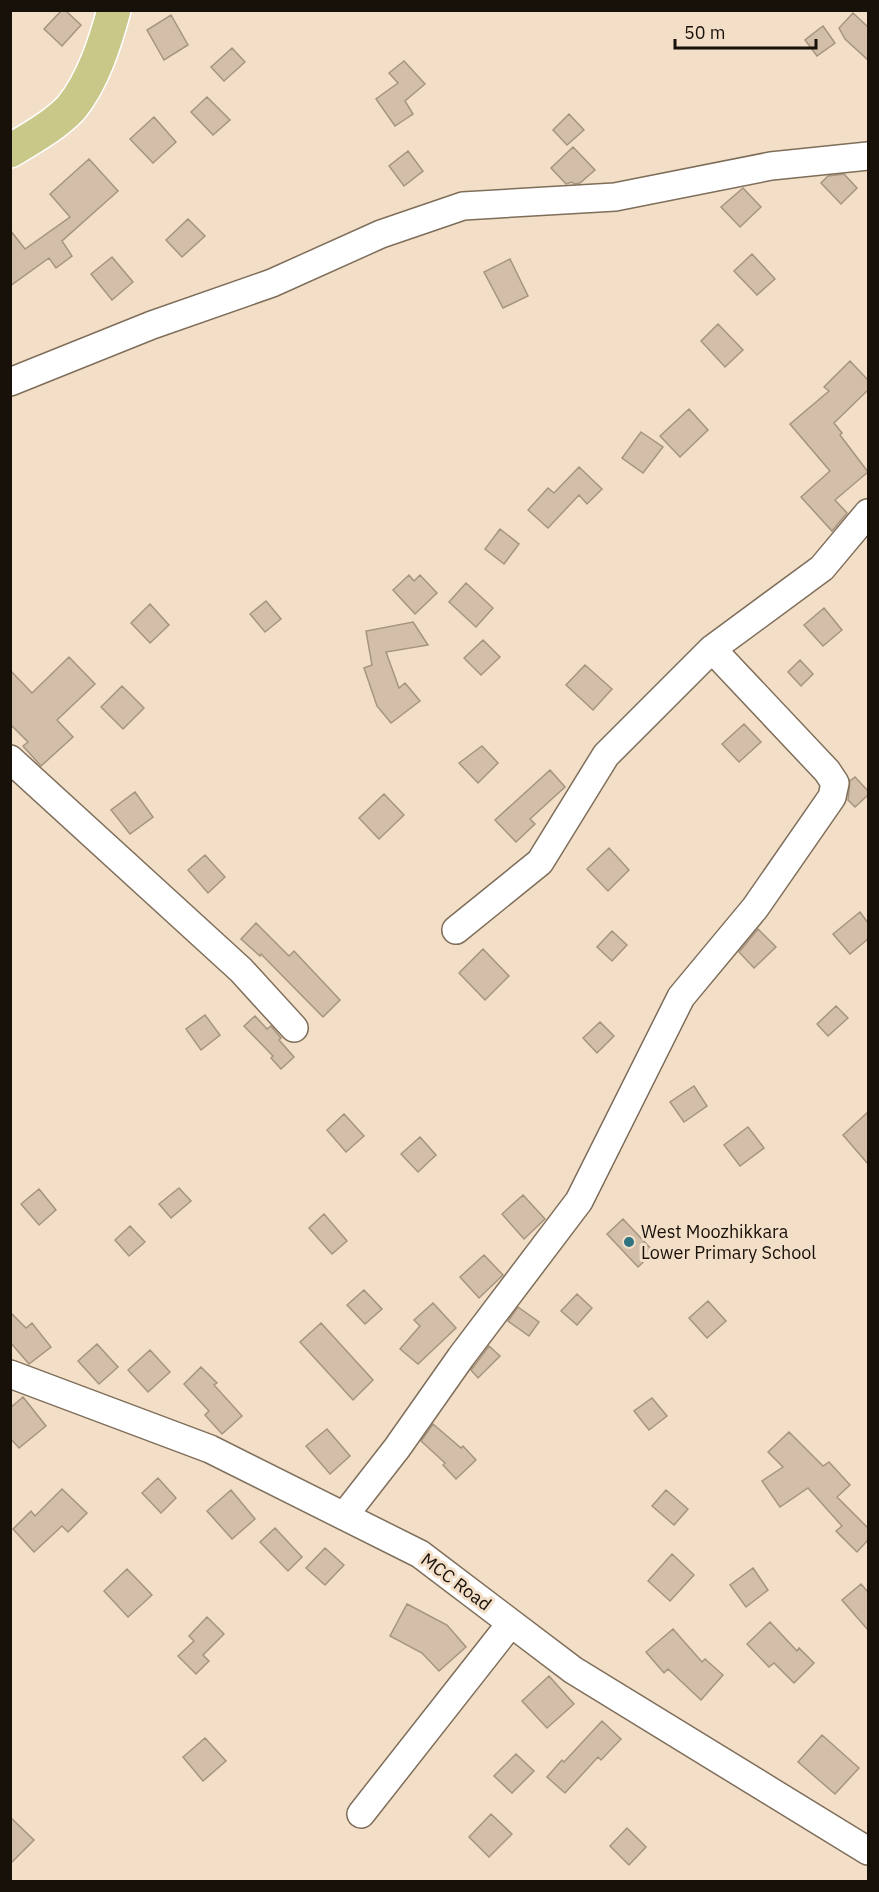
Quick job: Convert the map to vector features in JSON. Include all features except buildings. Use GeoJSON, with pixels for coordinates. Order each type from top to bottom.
{"type":"FeatureCollection","features":[{"type":"Feature","properties":{"kind":"main road"},"geometry":{"type":"LineString","coordinates":[[10,151],[45,130],[71,107],[92,75],[114,10]]}},
{"type":"Feature","properties":{"kind":"street"},"geometry":{"type":"LineString","coordinates":[[10,382],[153,325],[272,283],[381,234],[463,206],[615,197],[771,166],[868,156]]}},
{"type":"Feature","properties":{"kind":"street"},"geometry":{"type":"LineString","coordinates":[[456,930],[540,862],[606,755],[712,649],[822,568],[868,513]]}},
{"type":"Feature","properties":{"kind":"street"},"geometry":{"type":"LineString","coordinates":[[344,1516],[397,1448],[461,1357],[579,1201],[681,997],[755,908],[832,797],[835,783],[827,771],[712,649]]}},
{"type":"Feature","properties":{"kind":"street"},"geometry":{"type":"LineString","coordinates":[[10,759],[241,970],[294,1028]]}},
{"type":"Feature","properties":{"kind":"street","name":"MCC Road"},"geometry":{"type":"LineString","coordinates":[[10,1374],[210,1449],[420,1554],[573,1670],[868,1851]]}},
{"type":"Feature","properties":{"kind":"street"},"geometry":{"type":"LineString","coordinates":[[361,1814],[511,1623]]}},
{"type":"Feature","properties":{"kind":"place","name":"West Moozhikkara Lower Primary School"},"geometry":{"type":"Point","coordinates":[629,1242]}}]}
